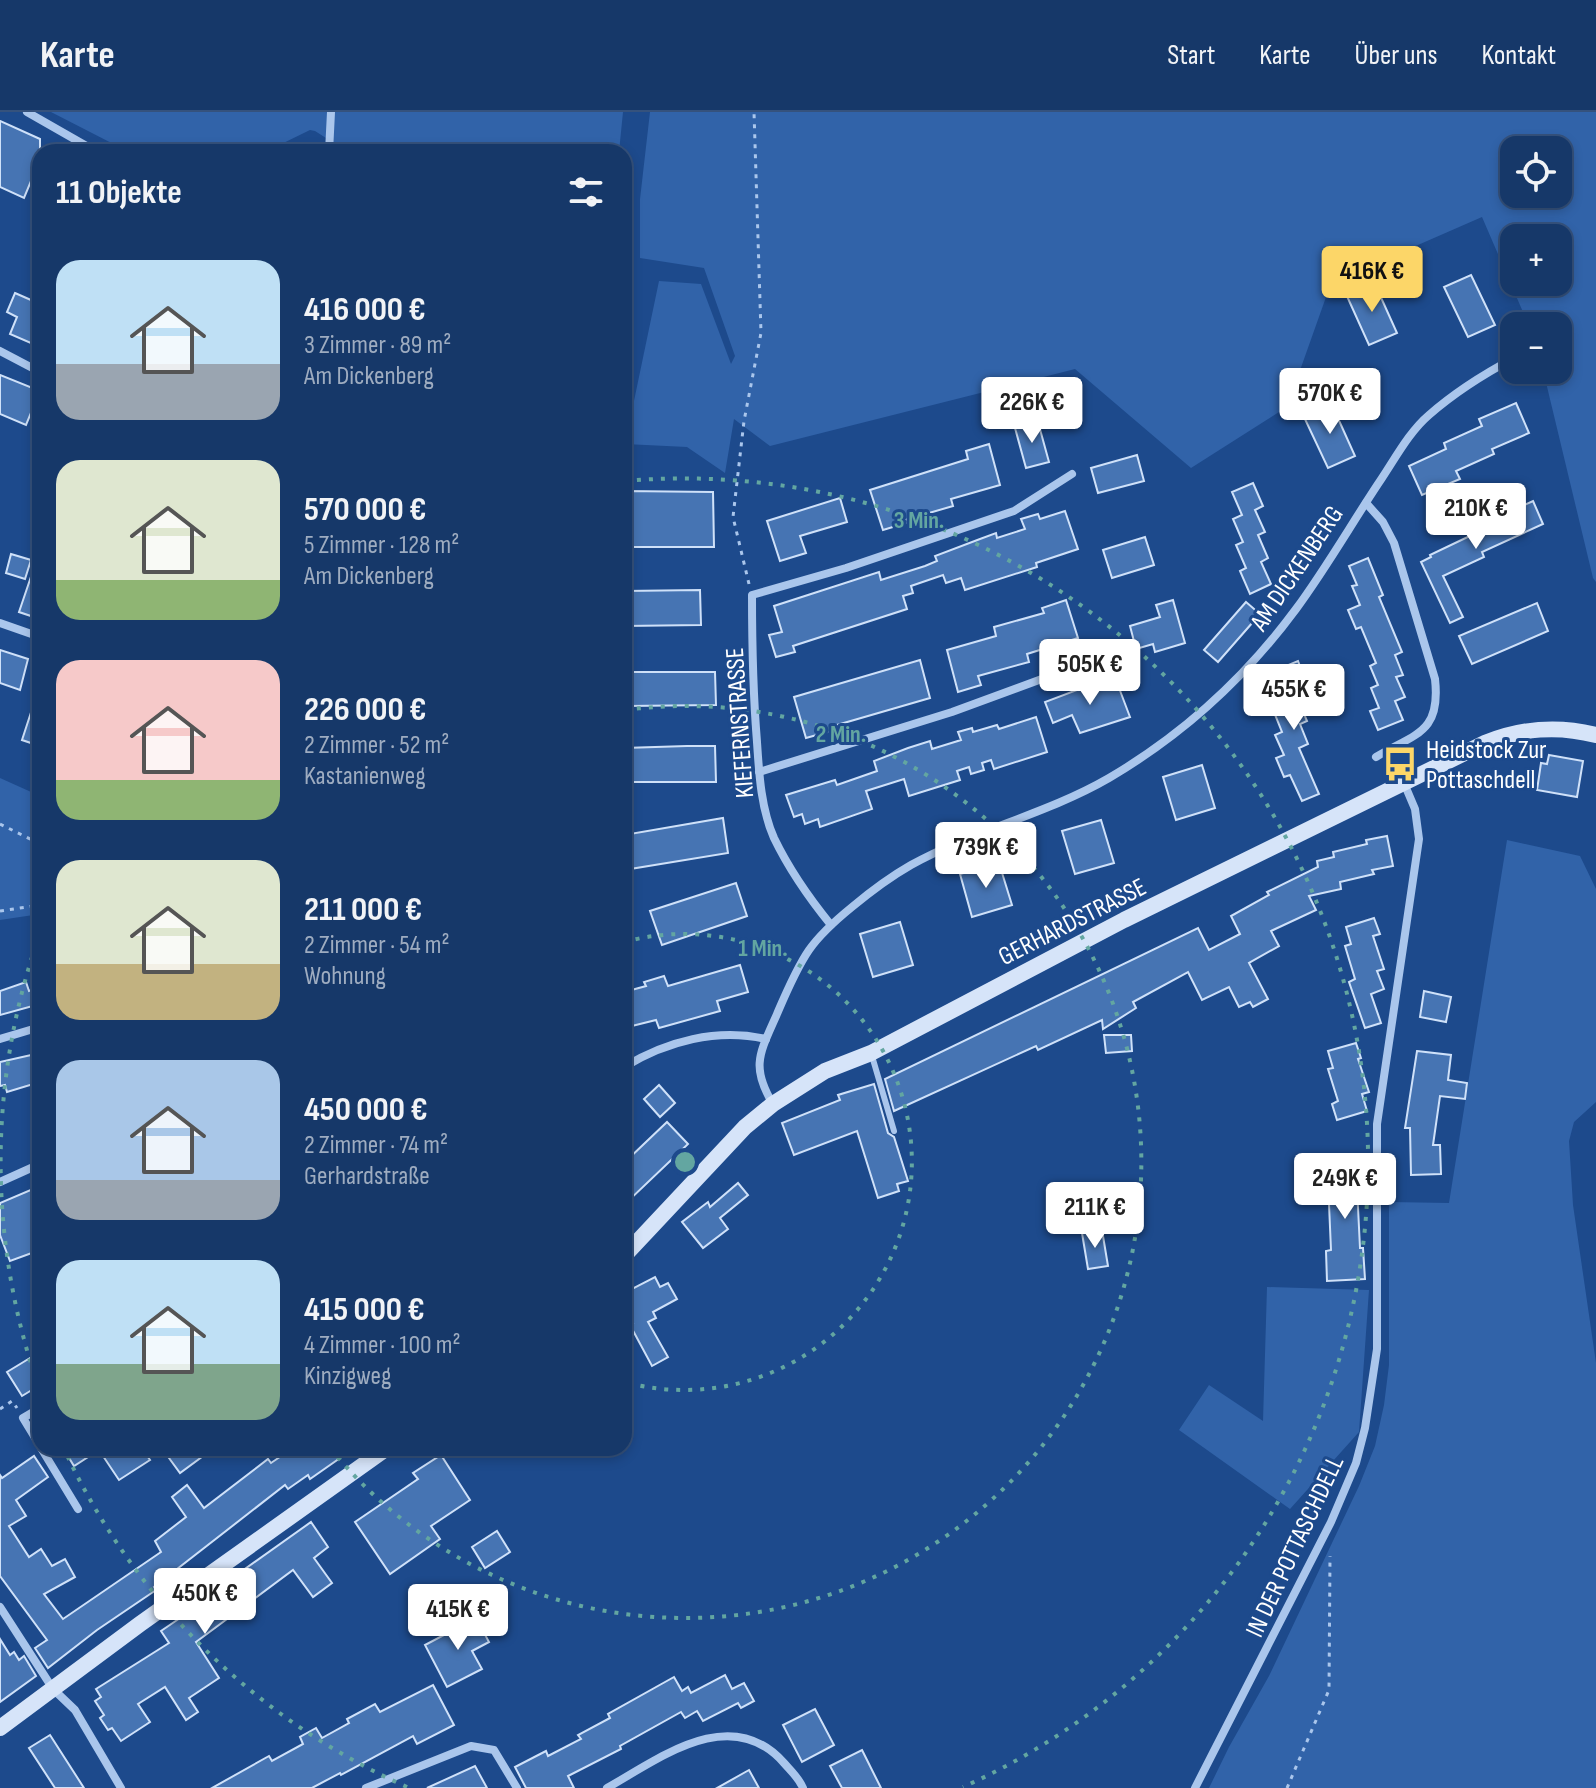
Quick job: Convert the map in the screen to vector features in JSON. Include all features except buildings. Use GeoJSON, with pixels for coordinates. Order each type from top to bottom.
{"type":"FeatureCollection","features":[{"type":"Feature","properties":{"kind":"street"},"geometry":{"type":"LineString","coordinates":[[27,112],[83,144]]}},
{"type":"Feature","properties":{"kind":"street"},"geometry":{"type":"LineString","coordinates":[[329,144],[331,112]]}},
{"type":"Feature","properties":{"kind":"street"},"geometry":{"type":"LineString","coordinates":[[0,351],[32,368]]}},
{"type":"Feature","properties":{"kind":"street","name":"AM DICKENBERG"},"geometry":{"type":"LineString","coordinates":[[773,1104],[761,1084],[758,1068],[766,1039],[784,996],[809,950],[831,925],[870,892],[910,866],[1064,801],[1110,777],[1192,721],[1230,687],[1298,606],[1402,447],[1427,416],[1500,365]]}},
{"type":"Feature","properties":{"kind":"street"},"geometry":{"type":"LineString","coordinates":[[752,595],[846,568],[1014,511],[1072,474]]}},
{"type":"Feature","properties":{"kind":"street"},"geometry":{"type":"LineString","coordinates":[[1366,503],[1383,522],[1394,543],[1435,679],[1437,695],[1436,711],[1428,726],[1376,757]]}},
{"type":"Feature","properties":{"kind":"street","name":"KIEFERNSTRASSE"},"geometry":{"type":"LineString","coordinates":[[752,595],[753,693],[759,772],[767,816],[775,838],[811,901],[831,925]]}},
{"type":"Feature","properties":{"kind":"street"},"geometry":{"type":"LineString","coordinates":[[0,623],[32,634]]}},
{"type":"Feature","properties":{"kind":"street"},"geometry":{"type":"LineString","coordinates":[[759,772],[952,712],[1058,673],[1098,644]]}},
{"type":"Feature","properties":{"kind":"street","name":"GERHARDSTRASSE"},"geometry":{"type":"LineString","coordinates":[[632,1247],[745,1127],[773,1104],[825,1071],[871,1053],[1124,920],[1506,735],[1545,728],[1596,735]]}},
{"type":"Feature","properties":{"kind":"street","name":"IN DER POTTASCHDELL"},"geometry":{"type":"LineString","coordinates":[[1195,1788],[1331,1522],[1359,1451],[1372,1395],[1377,1349],[1377,1124],[1419,839],[1415,809],[1404,782]]}},
{"type":"Feature","properties":{"kind":"street"},"geometry":{"type":"LineString","coordinates":[[0,1039],[32,1029]]}},
{"type":"Feature","properties":{"kind":"street"},"geometry":{"type":"LineString","coordinates":[[632,1062],[671,1044],[723,1033],[766,1039]]}},
{"type":"Feature","properties":{"kind":"street"},"geometry":{"type":"LineString","coordinates":[[0,1182],[32,1168]]}},
{"type":"Feature","properties":{"kind":"street"},"geometry":{"type":"LineString","coordinates":[[32,1413],[23,1418],[32,1433]]}},
{"type":"Feature","properties":{"kind":"street"},"geometry":{"type":"LineString","coordinates":[[46,1456],[78,1509]]}},
{"type":"Feature","properties":{"kind":"street"},"geometry":{"type":"LineString","coordinates":[[0,1728],[376,1456]]}},
{"type":"Feature","properties":{"kind":"street"},"geometry":{"type":"LineString","coordinates":[[0,1607],[53,1689],[75,1710],[121,1788]]}},
{"type":"Feature","properties":{"kind":"street"},"geometry":{"type":"LineString","coordinates":[[607,1788],[685,1744],[724,1735],[749,1739],[773,1751],[803,1788]]}},
{"type":"Feature","properties":{"kind":"street"},"geometry":{"type":"LineString","coordinates":[[366,1788],[471,1746],[494,1750],[517,1788]]}},
{"type":"Feature","properties":{"kind":"lane"},"geometry":{"type":"LineString","coordinates":[[871,1053],[894,1131]]}},
{"type":"Feature","properties":{"kind":"path"},"geometry":{"type":"LineString","coordinates":[[752,595],[733,517],[744,421],[761,333],[754,112]]}},
{"type":"Feature","properties":{"kind":"path"},"geometry":{"type":"LineString","coordinates":[[0,824],[32,840]]}},
{"type":"Feature","properties":{"kind":"path"},"geometry":{"type":"LineString","coordinates":[[0,911],[32,906]]}},
{"type":"Feature","properties":{"kind":"path"},"geometry":{"type":"LineString","coordinates":[[1287,1788],[1329,1690],[1331,1522]]}},
{"type":"Feature","properties":{"kind":"shaded area"},"geometry":{"type":"Polygon","coordinates":[[[51,112],[623,112],[620,144],[335,144],[310,130],[281,144],[113,144],[51,112]]]}},
{"type":"Feature","properties":{"kind":"shaded area"},"geometry":{"type":"Polygon","coordinates":[[[650,112],[1596,112],[1596,582],[1546,384],[1572,384],[1572,312],[1523,312],[1516,296],[1572,296],[1572,224],[1500,224],[1500,259],[1482,217],[1331,283],[1287,407],[1191,468],[1075,369],[770,446],[734,419],[725,473],[687,447],[632,444],[632,410],[659,281],[701,284],[731,364],[735,356],[704,268],[640,258],[640,199],[650,112]]]}},
{"type":"Feature","properties":{"kind":"shaded area"},"geometry":{"type":"Polygon","coordinates":[[[0,778],[32,792],[32,915],[0,920],[0,778]]]}},
{"type":"Feature","properties":{"kind":"shaded area"},"geometry":{"type":"Polygon","coordinates":[[[1507,840],[1580,856],[1596,889],[1596,1102],[1574,1122],[1569,1141],[1573,1205],[1596,1363],[1596,1788],[1209,1788],[1269,1676],[1375,1446],[1389,1365],[1389,1202],[1449,1203],[1507,840]]]}},
{"type":"Feature","properties":{"kind":"shaded area"},"geometry":{"type":"Polygon","coordinates":[[[1267,1287],[1369,1290],[1359,1432],[1290,1509],[1179,1430],[1209,1385],[1263,1421],[1267,1287]]]}},
{"type":"Feature","properties":{"kind":"place","name":"Heidstock Zur Pottaschdell"},"geometry":{"type":"Point","coordinates":[1400,764]}}]}
